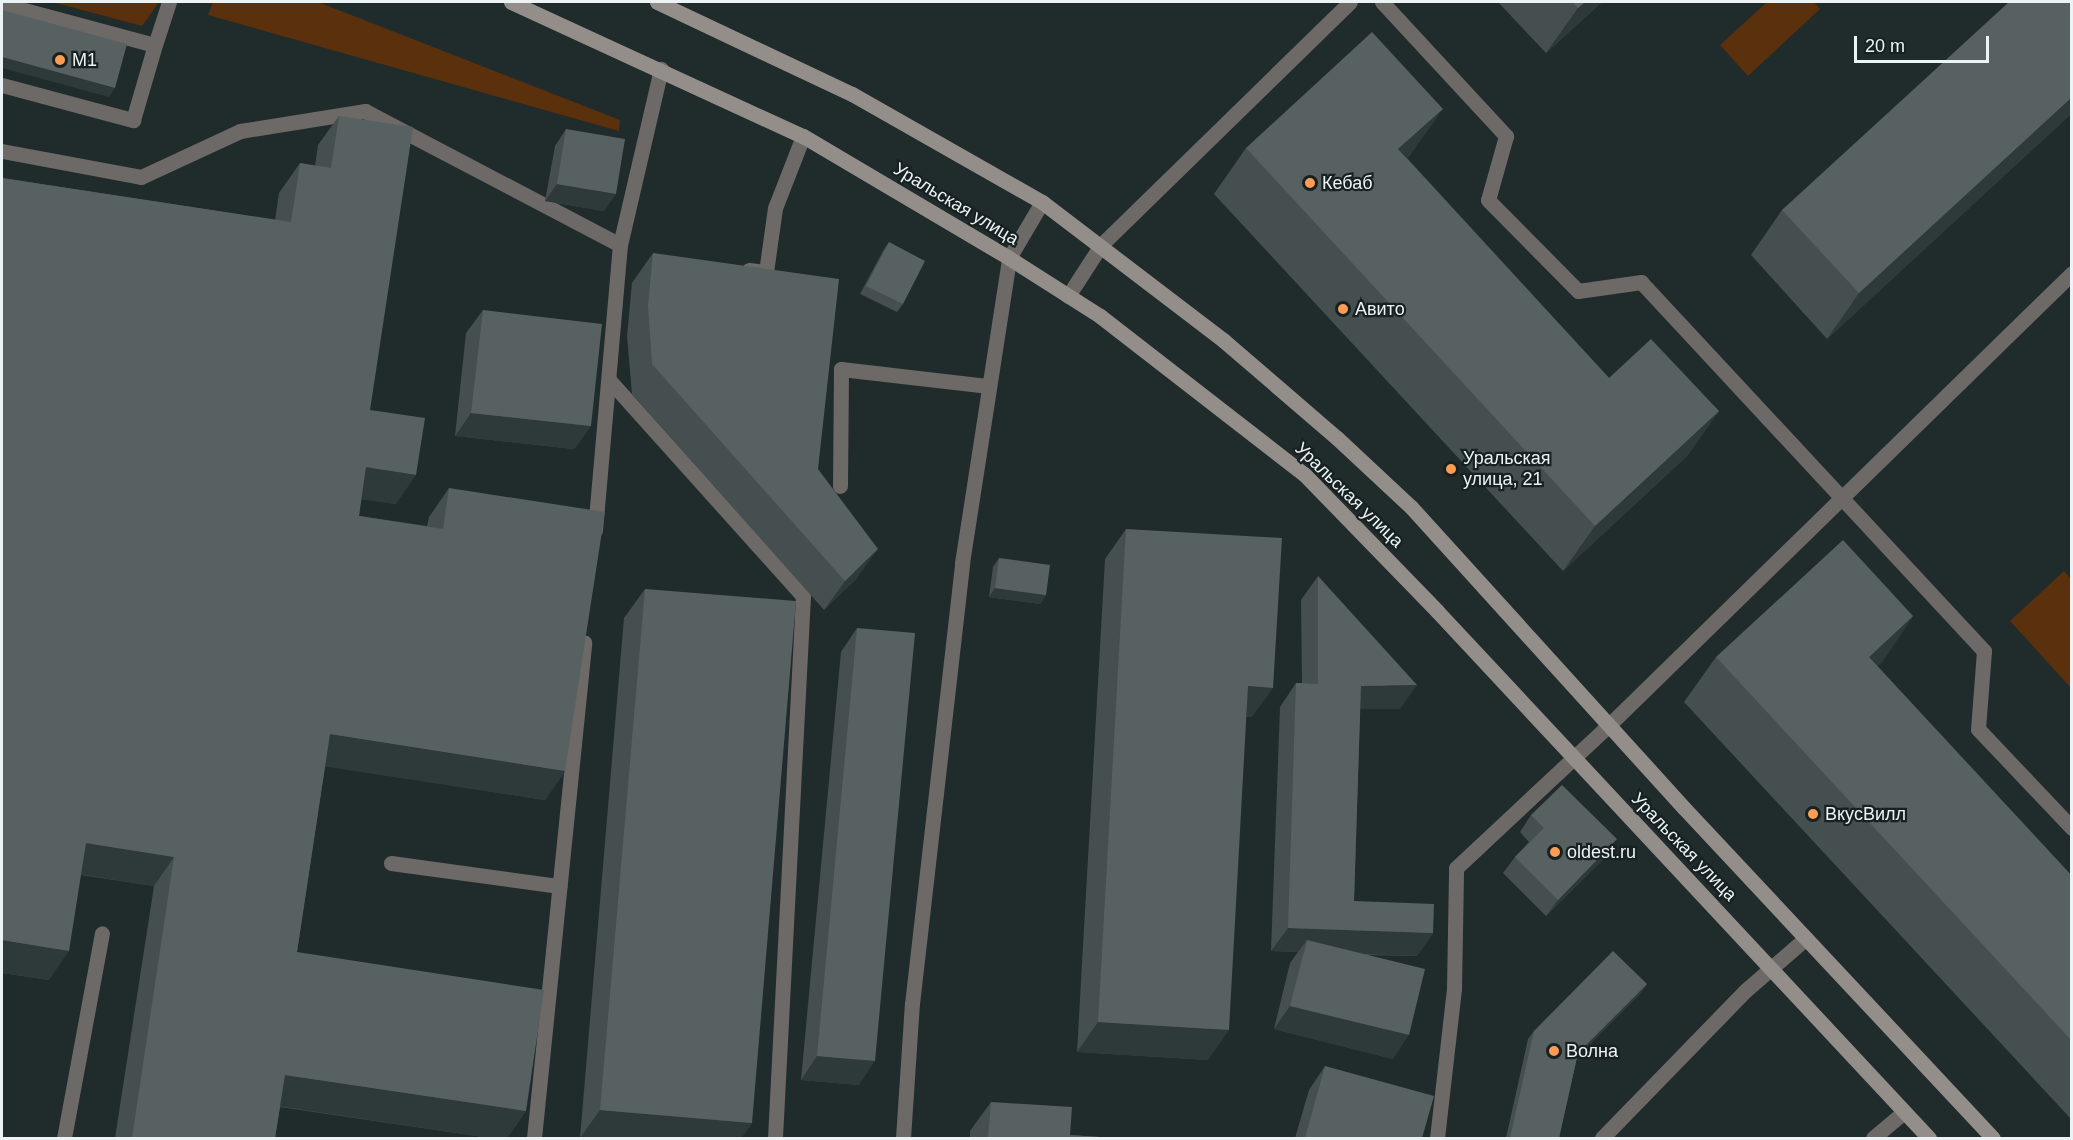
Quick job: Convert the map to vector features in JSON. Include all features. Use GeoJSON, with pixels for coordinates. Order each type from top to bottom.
{"type":"FeatureCollection","features":[{"type":"Feature","properties":{"kind":"main road","name":"Уральская улица"},"geometry":{"type":"LineString","coordinates":[[511,2],[803,136],[1009,258],[1100,316],[1304,474],[1772,967],[1929,1138]]}},
{"type":"Feature","properties":{"kind":"main road","name":"Уральская улица"},"geometry":{"type":"LineString","coordinates":[[657,2],[852,94],[1042,202],[1223,340],[1346,445],[1411,507],[1609,725],[1993,1138]]}},
{"type":"Feature","properties":{"kind":"lane"},"geometry":{"type":"LineString","coordinates":[[2,85],[133,120],[169,2]]}},
{"type":"Feature","properties":{"kind":"lane"},"geometry":{"type":"LineString","coordinates":[[1068,296],[1101,245],[1350,2]]}},
{"type":"Feature","properties":{"kind":"lane"},"geometry":{"type":"LineString","coordinates":[[1382,2],[1506,136],[1488,200],[1578,291],[1641,282],[1984,651],[1978,729],[2072,828]]}},
{"type":"Feature","properties":{"kind":"lane"},"geometry":{"type":"LineString","coordinates":[[2,4],[155,45]]}},
{"type":"Feature","properties":{"kind":"lane"},"geometry":{"type":"LineString","coordinates":[[594,545],[620,245],[661,69]]}},
{"type":"Feature","properties":{"kind":"lane"},"geometry":{"type":"LineString","coordinates":[[2,151],[141,177],[240,130],[365,111],[620,245]]}},
{"type":"Feature","properties":{"kind":"lane"},"geometry":{"type":"LineString","coordinates":[[733,269],[766,272],[775,208],[803,136]]}},
{"type":"Feature","properties":{"kind":"lane"},"geometry":{"type":"LineString","coordinates":[[903,1138],[912,1004],[962,563],[1009,258],[1042,202]]}},
{"type":"Feature","properties":{"kind":"lane"},"geometry":{"type":"LineString","coordinates":[[1437,1138],[1454,988],[1456,868],[1609,725],[2072,273]]}},
{"type":"Feature","properties":{"kind":"lane"},"geometry":{"type":"LineString","coordinates":[[840,486],[841,369],[989,386]]}},
{"type":"Feature","properties":{"kind":"lane"},"geometry":{"type":"LineString","coordinates":[[610,381],[803,596],[776,1138]]}},
{"type":"Feature","properties":{"kind":"lane"},"geometry":{"type":"LineString","coordinates":[[534,1138],[585,627]]}},
{"type":"Feature","properties":{"kind":"lane"},"geometry":{"type":"LineString","coordinates":[[391,863],[560,886]]}},
{"type":"Feature","properties":{"kind":"lane"},"geometry":{"type":"LineString","coordinates":[[64,1138],[102,933]]}},
{"type":"Feature","properties":{"kind":"lane"},"geometry":{"type":"LineString","coordinates":[[1602,1138],[1772,967],[1806,938]]}},
{"type":"Feature","properties":{"kind":"lane"},"geometry":{"type":"LineString","coordinates":[[1873,1138],[1904,1112]]}},
{"type":"Feature","properties":{"kind":"shaded area"},"geometry":{"type":"Polygon","coordinates":[[[52,2],[159,2],[142,26],[52,2]]]}},
{"type":"Feature","properties":{"kind":"shaded area"},"geometry":{"type":"Polygon","coordinates":[[[213,2],[318,2],[620,120],[619,131],[208,15],[213,2]]]}},
{"type":"Feature","properties":{"kind":"shaded area"},"geometry":{"type":"Polygon","coordinates":[[[1767,2],[1814,2],[1820,9],[1748,76],[1720,45],[1767,2]]]}},
{"type":"Feature","properties":{"kind":"shaded area"},"geometry":{"type":"Polygon","coordinates":[[[2064,571],[2071,579],[2071,688],[2010,621],[2064,571]]]}},
{"type":"Feature","properties":{"kind":"building"},"geometry":{"type":"Polygon","coordinates":[[[1572,2],[1585,2],[1578,8],[1572,2]]]}},
{"type":"Feature","properties":{"kind":"building"},"geometry":{"type":"Polygon","coordinates":[[[2009,2],[2072,2],[2072,97],[1859,293],[1782,210],[2009,2]]]}},
{"type":"Feature","properties":{"kind":"building","name":"М1"},"geometry":{"type":"Polygon","coordinates":[[[2,10],[127,44],[115,88],[2,57],[2,10]]]}},
{"type":"Feature","properties":{"kind":"building"},"geometry":{"type":"Polygon","coordinates":[[[1372,32],[1443,109],[1398,149],[1609,378],[1651,339],[1719,411],[1595,526],[1246,148],[1372,32]]]}},
{"type":"Feature","properties":{"kind":"building"},"geometry":{"type":"Polygon","coordinates":[[[339,116],[413,127],[370,410],[425,418],[416,475],[366,467],[359,516],[443,529],[449,488],[605,512],[565,771],[330,734],[297,952],[544,990],[526,1111],[285,1075],[275,1138],[132,1138],[174,857],[86,843],[69,951],[2,940],[2,178],[291,222],[300,163],[331,168],[339,116]]]}},
{"type":"Feature","properties":{"kind":"building"},"geometry":{"type":"Polygon","coordinates":[[[566,129],[625,139],[616,194],[557,184],[566,129]]]}},
{"type":"Feature","properties":{"kind":"building"},"geometry":{"type":"Polygon","coordinates":[[[889,242],[925,261],[903,304],[866,286],[889,242]]]}},
{"type":"Feature","properties":{"kind":"building"},"geometry":{"type":"Polygon","coordinates":[[[653,253],[839,279],[818,469],[878,549],[845,581],[652,364],[648,306],[653,253]]]}},
{"type":"Feature","properties":{"kind":"building"},"geometry":{"type":"Polygon","coordinates":[[[483,310],[602,324],[591,426],[471,413],[483,310]]]}},
{"type":"Feature","properties":{"kind":"building"},"geometry":{"type":"Polygon","coordinates":[[[1126,529],[1282,538],[1273,688],[1248,686],[1229,1030],[1098,1022],[1126,529]]]}},
{"type":"Feature","properties":{"kind":"building"},"geometry":{"type":"Polygon","coordinates":[[[1843,540],[1913,616],[1869,657],[2072,876],[2072,1041],[1716,657],[1843,540]]]}},
{"type":"Feature","properties":{"kind":"building"},"geometry":{"type":"Polygon","coordinates":[[[999,558],[1050,565],[1046,595],[995,588],[999,558]]]}},
{"type":"Feature","properties":{"kind":"building"},"geometry":{"type":"Polygon","coordinates":[[[1318,576],[1417,685],[1361,686],[1354,901],[1434,904],[1433,933],[1288,928],[1296,683],[1318,684],[1318,576]]]}},
{"type":"Feature","properties":{"kind":"building"},"geometry":{"type":"Polygon","coordinates":[[[645,589],[796,601],[752,1123],[600,1110],[645,589]]]}},
{"type":"Feature","properties":{"kind":"building"},"geometry":{"type":"Polygon","coordinates":[[[857,628],[915,633],[875,1061],[817,1056],[857,628]]]}},
{"type":"Feature","properties":{"kind":"building"},"geometry":{"type":"Polygon","coordinates":[[[1562,785],[1617,839],[1558,900],[1515,857],[1544,828],[1531,815],[1562,785]]]}},
{"type":"Feature","properties":{"kind":"building"},"geometry":{"type":"Polygon","coordinates":[[[1307,940],[1425,969],[1409,1035],[1290,1006],[1307,940]]]}},
{"type":"Feature","properties":{"kind":"building","name":"Волна"},"geometry":{"type":"Polygon","coordinates":[[[1613,951],[1647,984],[1578,1053],[1559,1138],[1510,1138],[1534,1031],[1613,951]]]}},
{"type":"Feature","properties":{"kind":"building"},"geometry":{"type":"Polygon","coordinates":[[[1325,1066],[1434,1096],[1422,1138],[1305,1138],[1325,1066]]]}},
{"type":"Feature","properties":{"kind":"building"},"geometry":{"type":"Polygon","coordinates":[[[991,1102],[1072,1107],[1070,1135],[1116,1138],[988,1138],[991,1102]]]}},
{"type":"Feature","properties":{"kind":"place","name":"М1"},"geometry":{"type":"Point","coordinates":[60,60]}},
{"type":"Feature","properties":{"kind":"place","name":"Кебаб"},"geometry":{"type":"Point","coordinates":[1310,183]}},
{"type":"Feature","properties":{"kind":"place","name":"Авито"},"geometry":{"type":"Point","coordinates":[1343,309]}},
{"type":"Feature","properties":{"kind":"place","name":"Уральская улица, 21"},"geometry":{"type":"Point","coordinates":[1451,469]}},
{"type":"Feature","properties":{"kind":"place","name":"ВкусВилл"},"geometry":{"type":"Point","coordinates":[1813,814]}},
{"type":"Feature","properties":{"kind":"place","name":"oldest.ru"},"geometry":{"type":"Point","coordinates":[1555,852]}},
{"type":"Feature","properties":{"kind":"place","name":"Волна"},"geometry":{"type":"Point","coordinates":[1554,1051]}}]}
